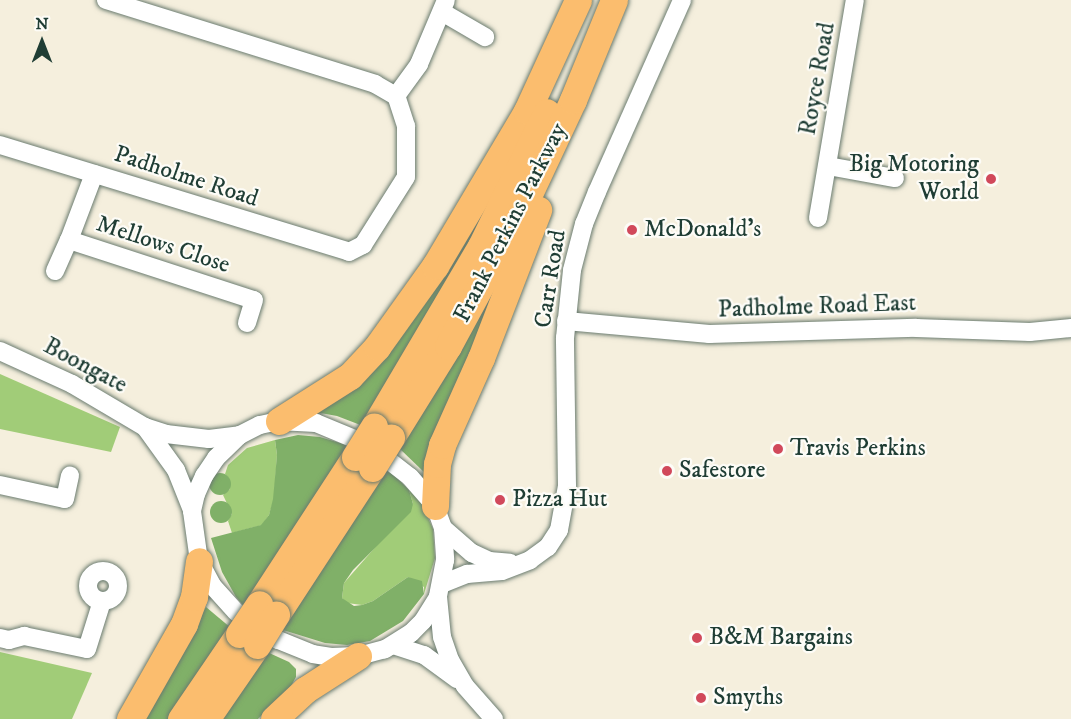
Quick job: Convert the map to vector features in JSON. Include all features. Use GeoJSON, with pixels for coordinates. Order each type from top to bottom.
{"type":"FeatureCollection","features":[{"type":"Feature","properties":{"kind":"highway"},"geometry":{"type":"LineString","coordinates":[[439,517],[437,464],[442,445],[481,358],[514,196],[527,111],[578,0]]}},
{"type":"Feature","properties":{"kind":"highway","name":"Frank Perkins Parkway"},"geometry":{"type":"LineString","coordinates":[[248,640],[383,432],[431,334],[514,196],[592,0]]}},
{"type":"Feature","properties":{"kind":"highway","name":"Frank Perkins Parkway"},"geometry":{"type":"LineString","coordinates":[[514,196],[564,150],[573,100],[614,0]]}},
{"type":"Feature","properties":{"kind":"highway"},"geometry":{"type":"LineString","coordinates":[[279,421],[336,387],[377,347],[435,266],[514,196]]}},
{"type":"Feature","properties":{"kind":"highway"},"geometry":{"type":"LineString","coordinates":[[130,719],[184,624],[194,597],[199,561]]}},
{"type":"Feature","properties":{"kind":"highway"},"geometry":{"type":"LineString","coordinates":[[181,719],[248,640]]}},
{"type":"Feature","properties":{"kind":"highway"},"geometry":{"type":"LineString","coordinates":[[206,719],[248,640]]}},
{"type":"Feature","properties":{"kind":"highway"},"geometry":{"type":"LineString","coordinates":[[273,719],[305,690],[358,656]]}},
{"type":"Feature","properties":{"kind":"street"},"geometry":{"type":"LineString","coordinates":[[106,0],[375,84],[396,96],[419,64],[444,6],[485,37]]}},
{"type":"Feature","properties":{"kind":"street","name":"Carr Road"},"geometry":{"type":"LineString","coordinates":[[440,591],[467,574],[502,571],[530,560],[548,547],[559,530],[568,474],[566,321],[572,270],[584,224],[682,0]]}},
{"type":"Feature","properties":{"kind":"street","name":"Royce Road"},"geometry":{"type":"LineString","coordinates":[[818,218],[855,0]]}},
{"type":"Feature","properties":{"kind":"street","name":"Padholme Road"},"geometry":{"type":"LineString","coordinates":[[0,145],[338,251],[357,250],[363,245],[406,177],[406,126],[396,96]]}},
{"type":"Feature","properties":{"kind":"street","name":"Royce Road"},"geometry":{"type":"LineString","coordinates":[[828,166],[895,178]]}},
{"type":"Feature","properties":{"kind":"street","name":"Mellows Close"},"geometry":{"type":"LineString","coordinates":[[94,174],[69,240],[254,300],[247,323]]}},
{"type":"Feature","properties":{"kind":"street"},"geometry":{"type":"LineString","coordinates":[[55,272],[69,240]]}},
{"type":"Feature","properties":{"kind":"street","name":"Padholme Road East"},"geometry":{"type":"LineString","coordinates":[[566,321],[709,334],[916,328],[1030,332],[1071,328]]}},
{"type":"Feature","properties":{"kind":"street","name":"Boongate"},"geometry":{"type":"LineString","coordinates":[[0,351],[46,370],[113,406],[145,427],[187,438],[240,435]]}},
{"type":"Feature","properties":{"kind":"street"},"geometry":{"type":"LineString","coordinates":[[440,591],[423,621],[393,645],[358,656],[313,654],[278,640],[255,627],[224,599],[199,561],[192,512],[196,494],[216,458],[240,435],[260,425],[279,421],[316,423],[369,445],[410,477],[439,517],[472,553],[489,561],[518,564]]}},
{"type":"Feature","properties":{"kind":"street","name":"Boongate"},"geometry":{"type":"LineString","coordinates":[[145,427],[176,470],[192,512]]}},
{"type":"Feature","properties":{"kind":"street"},"geometry":{"type":"LineString","coordinates":[[0,485],[65,499],[70,477]]}},
{"type":"Feature","properties":{"kind":"street"},"geometry":{"type":"LineString","coordinates":[[439,517],[445,560],[440,591],[445,648],[465,686]]}},
{"type":"Feature","properties":{"kind":"street"},"geometry":{"type":"LineString","coordinates":[[0,638],[9,640],[24,636],[87,648],[102,601]]}},
{"type":"Feature","properties":{"kind":"street"},"geometry":{"type":"LineString","coordinates":[[393,645],[424,655],[442,666],[465,686],[494,719]]}},
{"type":"Feature","properties":{"kind":"green space"},"geometry":{"type":"Polygon","coordinates":[[[486,200],[494,203],[363,426],[337,416],[315,412],[486,200]]]}},
{"type":"Feature","properties":{"kind":"green space"},"geometry":{"type":"Polygon","coordinates":[[[484,296],[494,300],[426,474],[400,449],[484,296]]]}},
{"type":"Feature","properties":{"kind":"green space"},"geometry":{"type":"Polygon","coordinates":[[[0,374],[120,427],[111,452],[0,429],[0,374]]]}},
{"type":"Feature","properties":{"kind":"green space"},"geometry":{"type":"Polygon","coordinates":[[[298,435],[320,437],[350,446],[245,607],[236,597],[222,572],[211,538],[261,525],[269,515],[273,499],[277,455],[275,440],[298,435]]]}},
{"type":"Feature","properties":{"kind":"green space"},"geometry":{"type":"Polygon","coordinates":[[[275,440],[277,455],[274,499],[269,515],[262,525],[232,533],[228,521],[232,514],[223,495],[230,489],[228,477],[225,474],[228,465],[247,448],[275,440]]]}},
{"type":"Feature","properties":{"kind":"green space"},"geometry":{"type":"Polygon","coordinates":[[[387,468],[409,490],[413,504],[411,512],[353,570],[344,583],[342,598],[354,606],[362,605],[373,601],[408,577],[422,581],[424,594],[403,621],[370,641],[347,645],[325,643],[283,630],[387,468]]]}},
{"type":"Feature","properties":{"kind":"green space"},"geometry":{"type":"Polygon","coordinates":[[[220,473],[228,476],[231,484],[228,492],[220,495],[212,492],[209,484],[212,476],[220,473]]]}},
{"type":"Feature","properties":{"kind":"green space"},"geometry":{"type":"Polygon","coordinates":[[[409,490],[420,500],[433,529],[435,558],[424,594],[424,587],[408,577],[373,601],[362,605],[347,603],[342,598],[344,583],[413,504],[409,490]]]}},
{"type":"Feature","properties":{"kind":"green space"},"geometry":{"type":"Polygon","coordinates":[[[217,501],[225,501],[232,508],[232,516],[225,523],[217,523],[210,516],[210,508],[217,501]]]}},
{"type":"Feature","properties":{"kind":"green space"},"geometry":{"type":"Polygon","coordinates":[[[206,607],[231,628],[169,719],[144,719],[206,607]]]}},
{"type":"Feature","properties":{"kind":"green space"},"geometry":{"type":"Polygon","coordinates":[[[0,652],[92,673],[72,719],[0,719],[0,652]]]}},
{"type":"Feature","properties":{"kind":"green space"},"geometry":{"type":"Polygon","coordinates":[[[267,652],[289,662],[296,669],[296,677],[291,686],[258,719],[218,719],[267,652]]]}},
{"type":"Feature","properties":{"kind":"place","name":"Big Motoring World"},"geometry":{"type":"Point","coordinates":[991,179]}},
{"type":"Feature","properties":{"kind":"place","name":"McDonald's"},"geometry":{"type":"Point","coordinates":[632,230]}},
{"type":"Feature","properties":{"kind":"place","name":"Travis Perkins"},"geometry":{"type":"Point","coordinates":[778,449]}},
{"type":"Feature","properties":{"kind":"place","name":"Safestore"},"geometry":{"type":"Point","coordinates":[667,471]}},
{"type":"Feature","properties":{"kind":"place","name":"Pizza Hut"},"geometry":{"type":"Point","coordinates":[500,500]}},
{"type":"Feature","properties":{"kind":"place","name":"B&M Bargains"},"geometry":{"type":"Point","coordinates":[697,638]}},
{"type":"Feature","properties":{"kind":"place","name":"Smyths"},"geometry":{"type":"Point","coordinates":[701,698]}}]}
